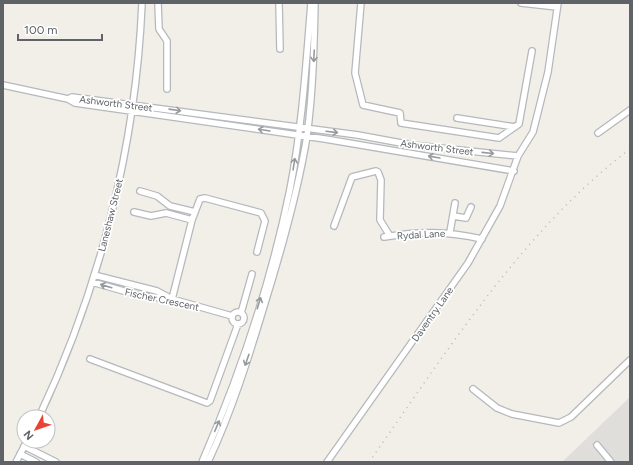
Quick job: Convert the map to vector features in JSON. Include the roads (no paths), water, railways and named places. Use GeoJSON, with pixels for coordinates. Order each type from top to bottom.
{"type":"FeatureCollection","features":[{"type":"Feature","properties":{"kind":"street","name":"Laneshaw Street"},"geometry":{"type":"LineString","coordinates":[[43,409],[61,367],[92,282],[119,182],[133,105],[141,36],[142,3]]}},
{"type":"Feature","properties":{"kind":"street"},"geometry":{"type":"LineString","coordinates":[[158,3],[159,30],[167,41],[167,89]]}},
{"type":"Feature","properties":{"kind":"street"},"geometry":{"type":"LineString","coordinates":[[279,3],[280,49]]}},
{"type":"Feature","properties":{"kind":"street"},"geometry":{"type":"LineString","coordinates":[[202,462],[219,422],[248,341],[273,257],[290,189],[307,60],[311,3]]}},
{"type":"Feature","properties":{"kind":"street"},"geometry":{"type":"LineString","coordinates":[[208,462],[224,427],[279,259],[308,128],[313,61],[315,3]]}},
{"type":"Feature","properties":{"kind":"street"},"geometry":{"type":"LineString","coordinates":[[361,3],[355,73],[363,105],[400,113],[401,123],[500,138],[519,124],[532,51]]}},
{"type":"Feature","properties":{"kind":"street"},"geometry":{"type":"LineString","coordinates":[[521,3],[558,5]]}},
{"type":"Feature","properties":{"kind":"street","name":"Daventry Lane"},"geometry":{"type":"LineString","coordinates":[[327,462],[464,269],[500,206],[514,171],[518,156],[533,132],[548,72],[558,5]]}},
{"type":"Feature","properties":{"kind":"street"},"geometry":{"type":"LineString","coordinates":[[3,85],[68,99]]}},
{"type":"Feature","properties":{"kind":"street","name":"Ashworth Street"},"geometry":{"type":"LineString","coordinates":[[68,99],[72,97],[308,128],[412,145],[518,156]]}},
{"type":"Feature","properties":{"kind":"street","name":"Ashworth Street"},"geometry":{"type":"LineString","coordinates":[[68,99],[72,102],[132,112],[205,120],[514,171]]}},
{"type":"Feature","properties":{"kind":"street"},"geometry":{"type":"LineString","coordinates":[[598,133],[630,110]]}},
{"type":"Feature","properties":{"kind":"street"},"geometry":{"type":"LineString","coordinates":[[457,118],[515,127]]}},
{"type":"Feature","properties":{"kind":"street","name":"Rydal Lane"},"geometry":{"type":"LineString","coordinates":[[334,226],[352,177],[376,171],[378,172],[381,180],[380,220],[387,236],[450,232],[482,239]]}},
{"type":"Feature","properties":{"kind":"street"},"geometry":{"type":"LineString","coordinates":[[140,191],[157,196],[167,205],[194,212]]}},
{"type":"Feature","properties":{"kind":"street"},"geometry":{"type":"LineString","coordinates":[[94,275],[157,291],[172,299],[194,212],[199,200],[203,198],[261,213],[265,221],[257,252]]}},
{"type":"Feature","properties":{"kind":"street"},"geometry":{"type":"LineString","coordinates":[[450,232],[455,203]]}},
{"type":"Feature","properties":{"kind":"street"},"geometry":{"type":"LineString","coordinates":[[453,216],[466,218],[471,207]]}},
{"type":"Feature","properties":{"kind":"street"},"geometry":{"type":"LineString","coordinates":[[134,212],[151,216],[166,213],[192,220]]}},
{"type":"Feature","properties":{"kind":"street"},"geometry":{"type":"LineString","coordinates":[[90,359],[207,403],[210,401],[238,324],[243,320],[241,313],[252,274]]}},
{"type":"Feature","properties":{"kind":"street","name":"Fischer Crescent"},"geometry":{"type":"LineString","coordinates":[[92,282],[141,296],[172,299],[232,316]]}},
{"type":"Feature","properties":{"kind":"street"},"geometry":{"type":"LineString","coordinates":[[238,324],[234,322],[232,316],[237,312],[241,313]]}},
{"type":"Feature","properties":{"kind":"street"},"geometry":{"type":"LineString","coordinates":[[473,388],[491,404],[508,413],[546,421],[562,422],[571,416],[630,360]]}},
{"type":"Feature","properties":{"kind":"street"},"geometry":{"type":"LineString","coordinates":[[596,445],[611,462]]}},
{"type":"Feature","properties":{"kind":"street"},"geometry":{"type":"LineString","coordinates":[[16,462],[22,449]]}},
{"type":"Feature","properties":{"kind":"street"},"geometry":{"type":"LineString","coordinates":[[34,449],[56,462]]}},
{"type":"Feature","properties":{"kind":"street"},"geometry":{"type":"LineString","coordinates":[[20,454],[36,462]]}},
{"type":"Feature","properties":{"kind":"railway"},"geometry":{"type":"LineString","coordinates":[[369,462],[457,336],[521,255],[555,217],[591,181],[630,149]]}}]}
